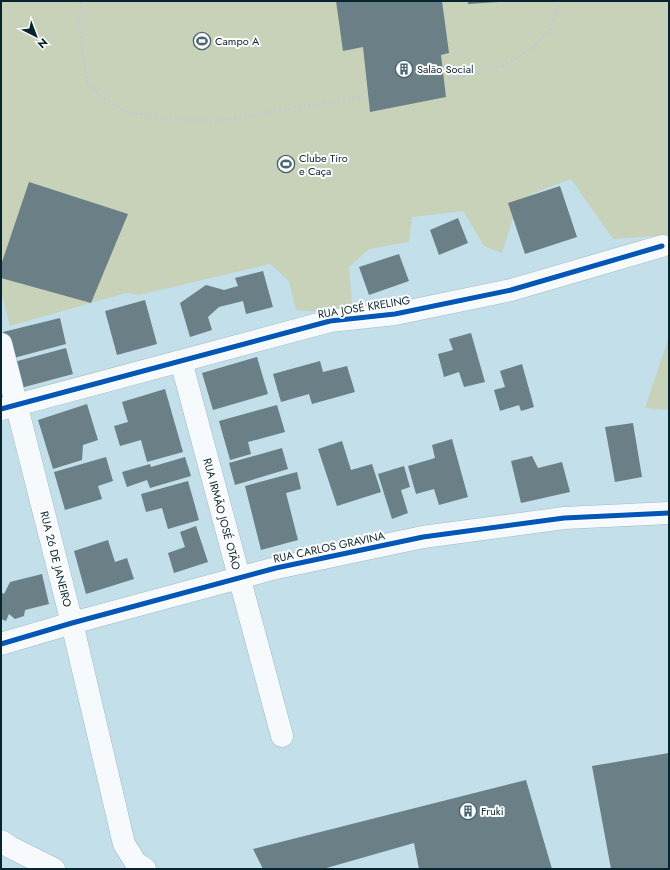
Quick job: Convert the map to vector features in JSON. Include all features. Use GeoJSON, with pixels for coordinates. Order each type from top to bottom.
{"type":"FeatureCollection","features":[{"type":"Feature","properties":{"kind":"main road","name":"RUA JOSÉ KRELING"},"geometry":{"type":"LineString","coordinates":[[9,407],[330,321],[395,314],[511,290],[662,246]]}},
{"type":"Feature","properties":{"kind":"main road","name":"RUA 26 DE JANEIRO"},"geometry":{"type":"LineString","coordinates":[[1,344],[9,407],[72,623],[124,844],[136,863],[145,869]]}},
{"type":"Feature","properties":{"kind":"main road","name":"RUA IRMÃO JOSÉ OTÃO"},"geometry":{"type":"LineString","coordinates":[[181,361],[282,736]]}},
{"type":"Feature","properties":{"kind":"main road","name":"RUA CARLOS GRAVINA"},"geometry":{"type":"LineString","coordinates":[[1,644],[72,623],[276,568],[423,537],[564,518],[669,514]]}},
{"type":"Feature","properties":{"kind":"main road"},"geometry":{"type":"LineString","coordinates":[[1,841],[54,869]]}},
{"type":"Feature","properties":{"kind":"path"},"geometry":{"type":"LineString","coordinates":[[82,1],[79,23],[87,82],[95,91],[110,102],[128,112],[162,118],[213,121],[365,97]]}},
{"type":"Feature","properties":{"kind":"path"},"geometry":{"type":"LineString","coordinates":[[448,79],[500,67],[521,56],[538,42],[550,28],[560,1]]}},
{"type":"Feature","properties":{"kind":"green space","name":"Clube Tiro e Caça"},"geometry":{"type":"Polygon","coordinates":[[[1,1],[669,1],[669,235],[613,239],[571,179],[531,194],[514,215],[502,253],[484,246],[463,211],[412,217],[409,242],[369,249],[349,267],[352,302],[345,314],[296,310],[289,281],[270,264],[139,295],[126,293],[10,326],[1,292],[1,1]]]}},
{"type":"Feature","properties":{"kind":"green space"},"geometry":{"type":"Polygon","coordinates":[[[669,337],[669,410],[645,408],[669,337]]]}},
{"type":"Feature","properties":{"kind":"building","name":"Salão Social"},"geometry":{"type":"Polygon","coordinates":[[[336,1],[442,1],[449,53],[441,55],[446,97],[370,112],[363,47],[343,51],[336,1]]]}},
{"type":"Feature","properties":{"kind":"building"},"geometry":{"type":"Polygon","coordinates":[[[468,1],[498,1],[498,2],[468,4],[468,1]]]}},
{"type":"Feature","properties":{"kind":"building"},"geometry":{"type":"Polygon","coordinates":[[[29,182],[128,214],[91,303],[1,278],[1,265],[29,182]]]}},
{"type":"Feature","properties":{"kind":"building"},"geometry":{"type":"Polygon","coordinates":[[[560,186],[577,237],[525,254],[508,203],[560,186]]]}},
{"type":"Feature","properties":{"kind":"building"},"geometry":{"type":"Polygon","coordinates":[[[458,218],[468,243],[439,255],[430,230],[458,218]]]}},
{"type":"Feature","properties":{"kind":"building"},"geometry":{"type":"Polygon","coordinates":[[[399,254],[409,281],[369,295],[359,267],[399,254]]]}},
{"type":"Feature","properties":{"kind":"building"},"geometry":{"type":"Polygon","coordinates":[[[263,271],[273,307],[246,314],[243,301],[219,307],[208,317],[212,330],[190,337],[180,303],[206,285],[224,290],[238,286],[235,278],[263,271]]]}},
{"type":"Feature","properties":{"kind":"building"},"geometry":{"type":"Polygon","coordinates":[[[145,300],[157,344],[117,355],[105,311],[145,300]]]}},
{"type":"Feature","properties":{"kind":"building"},"geometry":{"type":"Polygon","coordinates":[[[60,318],[66,344],[10,359],[3,332],[60,318]]]}},
{"type":"Feature","properties":{"kind":"building"},"geometry":{"type":"Polygon","coordinates":[[[471,333],[485,382],[464,387],[459,372],[444,377],[438,354],[453,350],[449,339],[471,333]]]}},
{"type":"Feature","properties":{"kind":"building"},"geometry":{"type":"Polygon","coordinates":[[[66,348],[73,374],[17,389],[10,363],[66,348]]]}},
{"type":"Feature","properties":{"kind":"building"},"geometry":{"type":"Polygon","coordinates":[[[257,357],[268,394],[213,410],[202,373],[257,357]]]}},
{"type":"Feature","properties":{"kind":"building"},"geometry":{"type":"Polygon","coordinates":[[[320,361],[323,372],[347,366],[355,392],[312,404],[309,394],[281,402],[273,374],[320,361]]]}},
{"type":"Feature","properties":{"kind":"building"},"geometry":{"type":"Polygon","coordinates":[[[522,364],[534,407],[521,411],[519,405],[500,411],[494,390],[505,387],[500,371],[522,364]]]}},
{"type":"Feature","properties":{"kind":"building"},"geometry":{"type":"Polygon","coordinates":[[[165,389],[183,452],[147,462],[141,440],[120,446],[114,426],[128,422],[122,402],[165,389]]]}},
{"type":"Feature","properties":{"kind":"building"},"geometry":{"type":"Polygon","coordinates":[[[87,404],[98,440],[83,445],[82,460],[53,469],[38,420],[87,404]]]}},
{"type":"Feature","properties":{"kind":"building"},"geometry":{"type":"Polygon","coordinates":[[[277,405],[285,432],[248,442],[251,454],[230,460],[219,421],[277,405]]]}},
{"type":"Feature","properties":{"kind":"building"},"geometry":{"type":"Polygon","coordinates":[[[633,423],[642,477],[615,482],[605,427],[633,423]]]}},
{"type":"Feature","properties":{"kind":"building"},"geometry":{"type":"Polygon","coordinates":[[[452,439],[468,497],[439,505],[434,489],[416,494],[408,466],[435,458],[432,445],[452,439]]]}},
{"type":"Feature","properties":{"kind":"building"},"geometry":{"type":"Polygon","coordinates":[[[342,441],[351,470],[372,464],[381,492],[337,506],[318,449],[342,441]]]}},
{"type":"Feature","properties":{"kind":"building"},"geometry":{"type":"Polygon","coordinates":[[[282,448],[288,469],[235,485],[229,463],[282,448]]]}},
{"type":"Feature","properties":{"kind":"building"},"geometry":{"type":"Polygon","coordinates":[[[532,456],[538,468],[562,462],[570,492],[521,503],[511,461],[532,456]]]}},
{"type":"Feature","properties":{"kind":"building"},"geometry":{"type":"Polygon","coordinates":[[[106,457],[113,481],[98,486],[102,499],[65,510],[54,472],[106,457]]]}},
{"type":"Feature","properties":{"kind":"building"},"geometry":{"type":"Polygon","coordinates":[[[185,457],[191,476],[150,488],[147,480],[127,487],[122,472],[150,464],[151,467],[185,457]]]}},
{"type":"Feature","properties":{"kind":"building"},"geometry":{"type":"Polygon","coordinates":[[[404,466],[410,487],[401,490],[408,513],[392,519],[378,474],[404,466]]]}},
{"type":"Feature","properties":{"kind":"building"},"geometry":{"type":"Polygon","coordinates":[[[297,472],[301,489],[286,493],[298,540],[261,550],[245,486],[297,472]]]}},
{"type":"Feature","properties":{"kind":"building"},"geometry":{"type":"Polygon","coordinates":[[[188,481],[199,520],[168,529],[162,508],[146,512],[141,494],[188,481]]]}},
{"type":"Feature","properties":{"kind":"building"},"geometry":{"type":"Polygon","coordinates":[[[196,526],[208,562],[174,573],[168,553],[185,547],[180,532],[196,526]]]}},
{"type":"Feature","properties":{"kind":"building"},"geometry":{"type":"Polygon","coordinates":[[[108,540],[115,562],[127,558],[134,579],[86,594],[74,551],[108,540]]]}},
{"type":"Feature","properties":{"kind":"building"},"geometry":{"type":"Polygon","coordinates":[[[42,574],[49,604],[25,610],[24,616],[15,619],[9,614],[6,621],[1,619],[1,592],[4,594],[10,582],[42,574]]]}},
{"type":"Feature","properties":{"kind":"building"},"geometry":{"type":"Polygon","coordinates":[[[669,753],[669,869],[611,869],[592,766],[669,753]]]}},
{"type":"Feature","properties":{"kind":"building","name":"Fruki"},"geometry":{"type":"Polygon","coordinates":[[[526,780],[552,869],[419,869],[414,843],[323,869],[263,869],[253,849],[526,780]]]}},
{"type":"Feature","properties":{"kind":"cycle path"},"geometry":{"type":"LineString","coordinates":[[1,409],[330,321],[395,314],[511,290],[662,246]]}},
{"type":"Feature","properties":{"kind":"cycle path"},"geometry":{"type":"LineString","coordinates":[[1,644],[72,623],[276,568],[423,537],[564,518],[669,513]]}},
{"type":"Feature","properties":{"kind":"place","name":"Campo A"},"geometry":{"type":"Point","coordinates":[202,41]}},
{"type":"Feature","properties":{"kind":"place","name":"Salão Social"},"geometry":{"type":"Point","coordinates":[404,69]}},
{"type":"Feature","properties":{"kind":"place","name":"Clube Tiro e Caça"},"geometry":{"type":"Point","coordinates":[286,164]}},
{"type":"Feature","properties":{"kind":"place","name":"Fruki"},"geometry":{"type":"Point","coordinates":[468,811]}}]}
